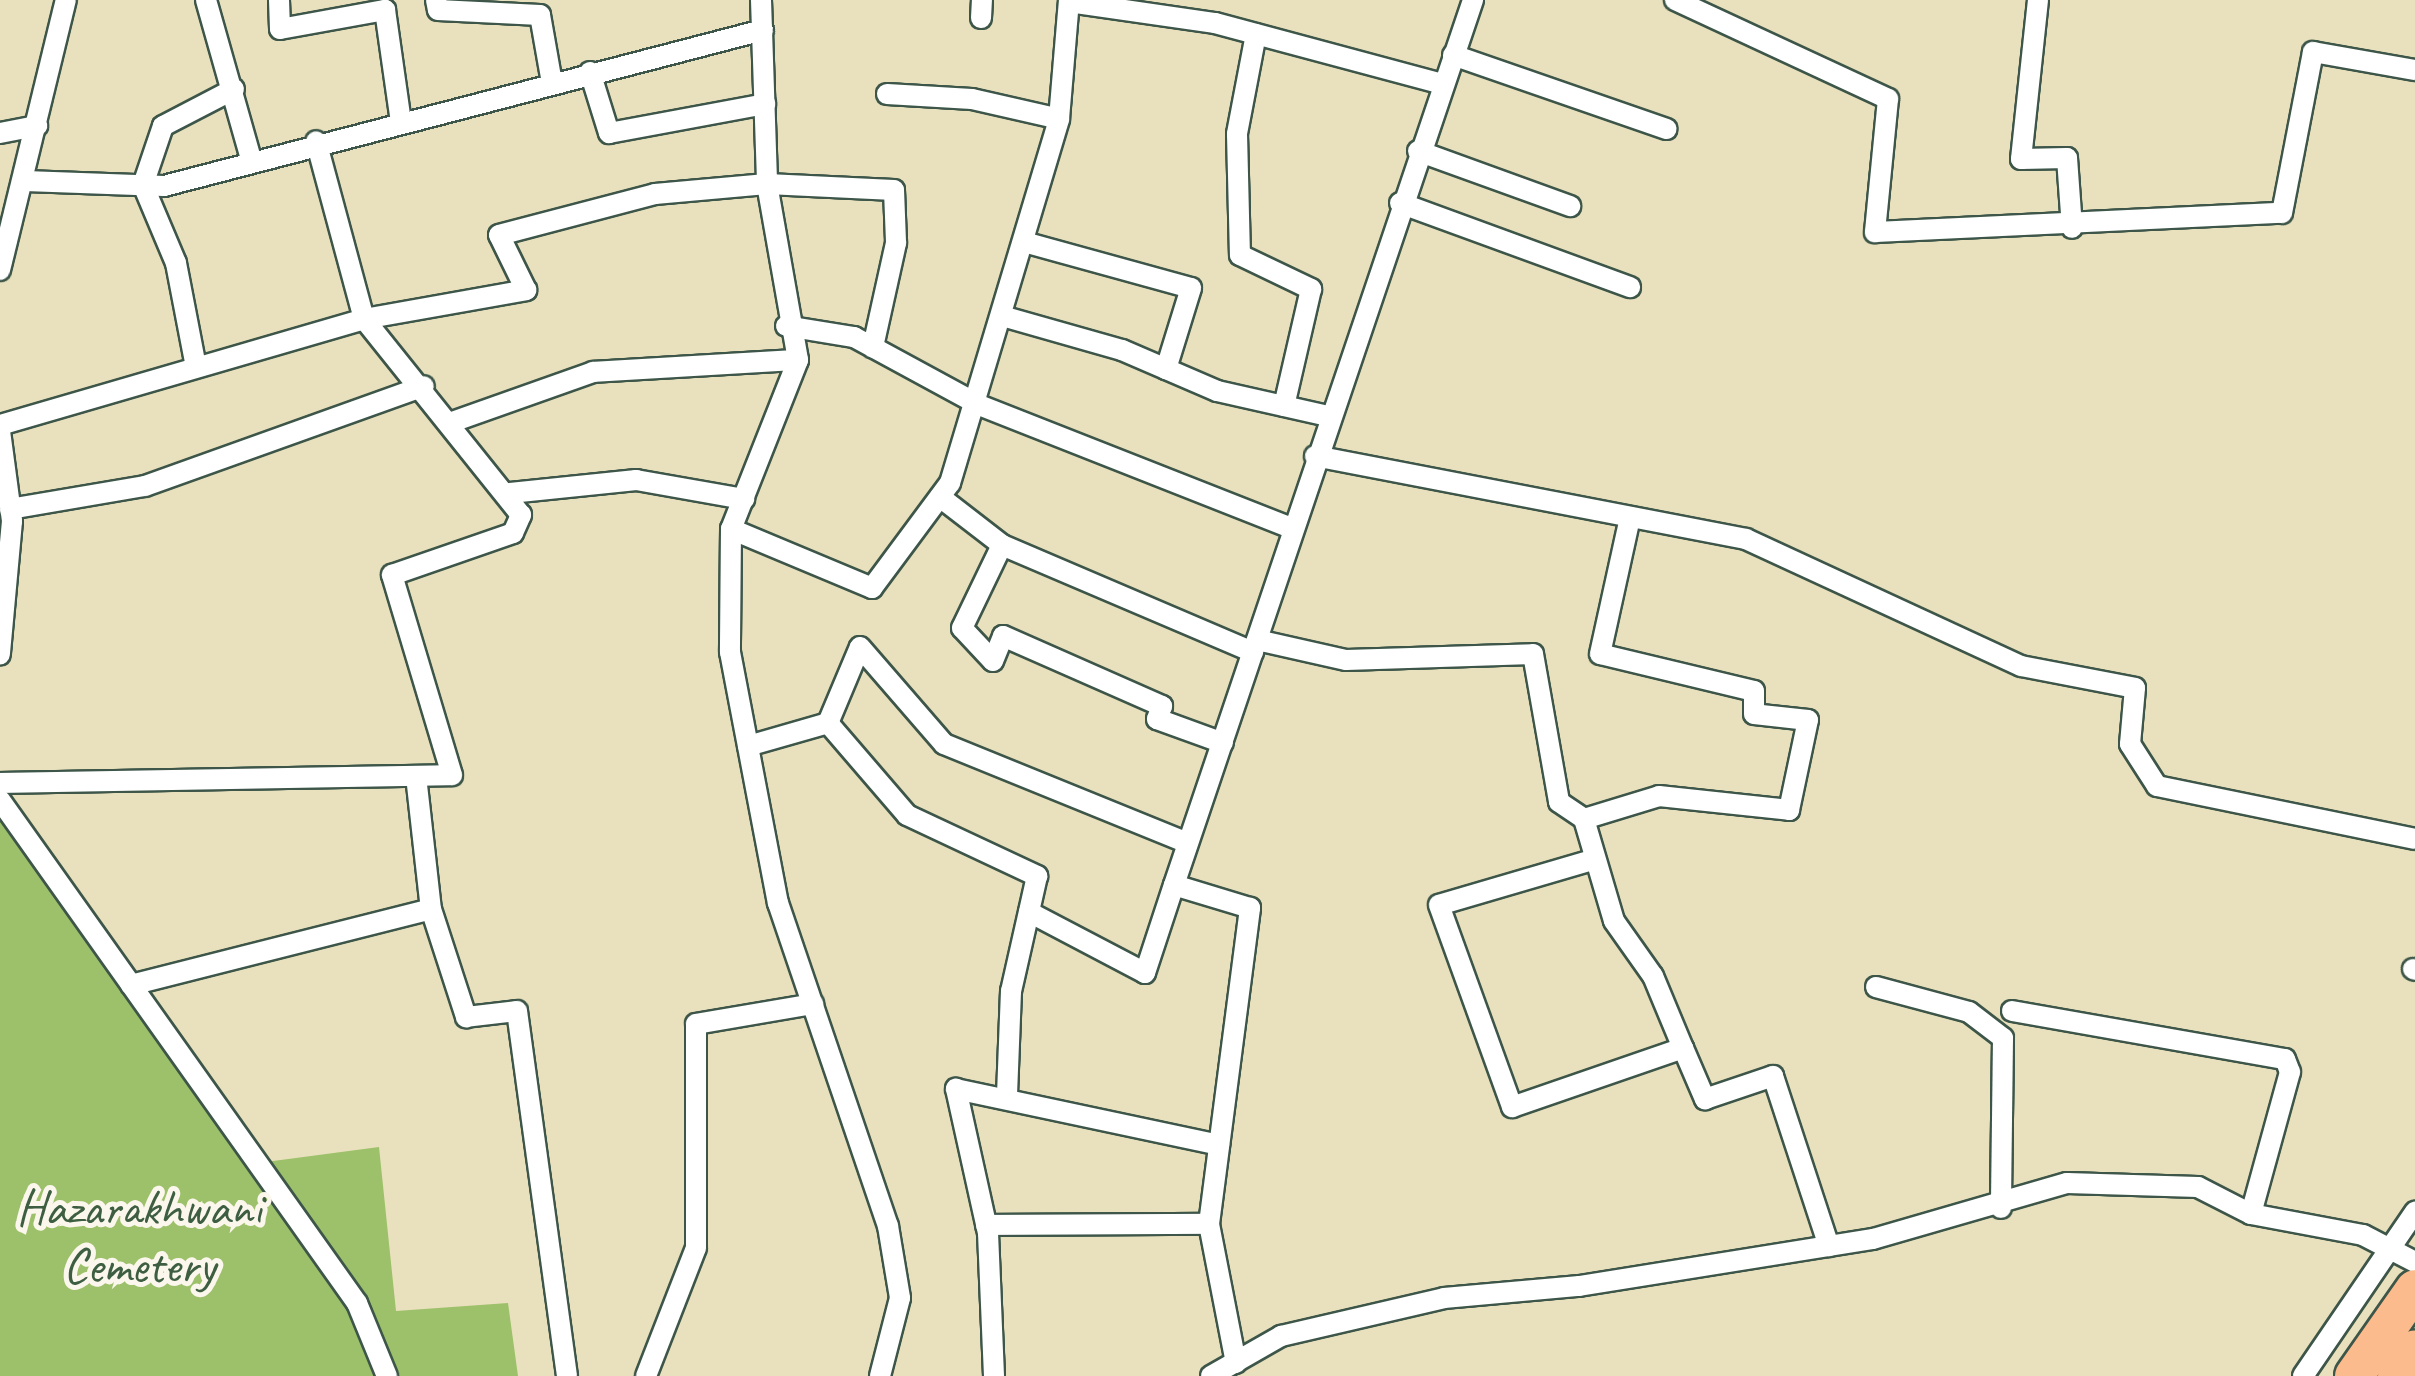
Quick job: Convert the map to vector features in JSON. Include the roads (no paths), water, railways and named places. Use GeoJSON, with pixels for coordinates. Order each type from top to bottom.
{"type":"FeatureCollection","features":[{"type":"Feature","properties":{"kind":"highway"},"geometry":{"type":"LineString","coordinates":[[2354,1376],[2415,1289]]}},
{"type":"Feature","properties":{"kind":"highway"},"geometry":{"type":"LineString","coordinates":[[2397,1376],[2415,1350]]}},
{"type":"Feature","properties":{"kind":"street"},"geometry":{"type":"LineString","coordinates":[[0,270],[66,0]]}},
{"type":"Feature","properties":{"kind":"street"},"geometry":{"type":"LineString","coordinates":[[206,0],[252,159]]}},
{"type":"Feature","properties":{"kind":"street"},"geometry":{"type":"LineString","coordinates":[[279,0],[280,28],[384,10],[401,123]]}},
{"type":"Feature","properties":{"kind":"street"},"geometry":{"type":"LineString","coordinates":[[436,0],[438,10],[540,15],[552,83]]}},
{"type":"Feature","properties":{"kind":"street"},"geometry":{"type":"LineString","coordinates":[[762,0],[768,184],[786,326],[798,360],[730,529],[730,652],[778,903],[888,1226],[900,1298],[880,1376]]}},
{"type":"Feature","properties":{"kind":"street"},"geometry":{"type":"LineString","coordinates":[[1029,912],[1145,973],[1328,416],[1473,0]]}},
{"type":"Feature","properties":{"kind":"street"},"geometry":{"type":"LineString","coordinates":[[1676,0],[1888,99],[1874,232],[2072,228],[2282,213],[2313,52],[2415,70]]}},
{"type":"Feature","properties":{"kind":"street"},"geometry":{"type":"LineString","coordinates":[[2038,0],[2021,159],[2067,158],[2072,228]]}},
{"type":"Feature","properties":{"kind":"street"},"geometry":{"type":"LineString","coordinates":[[730,529],[872,588],[940,497],[979,405],[1059,119],[1069,1],[1256,34],[1442,84]]}},
{"type":"Feature","properties":{"kind":"street"},"geometry":{"type":"LineString","coordinates":[[25,180],[143,185],[763,30]]}},
{"type":"Feature","properties":{"kind":"street"},"geometry":{"type":"LineString","coordinates":[[1256,34],[1237,134],[1240,255],[1310,289],[1284,406]]}},
{"type":"Feature","properties":{"kind":"street"},"geometry":{"type":"LineString","coordinates":[[1453,55],[1667,129]]}},
{"type":"Feature","properties":{"kind":"street"},"geometry":{"type":"LineString","coordinates":[[590,72],[608,133],[765,104]]}},
{"type":"Feature","properties":{"kind":"street"},"geometry":{"type":"LineString","coordinates":[[196,368],[176,263],[143,185],[163,126],[234,89]]}},
{"type":"Feature","properties":{"kind":"street"},"geometry":{"type":"LineString","coordinates":[[887,94],[972,98],[1059,119]]}},
{"type":"Feature","properties":{"kind":"street"},"geometry":{"type":"LineString","coordinates":[[0,133],[37,126]]}},
{"type":"Feature","properties":{"kind":"street"},"geometry":{"type":"LineString","coordinates":[[0,783],[452,776],[392,575],[512,533],[521,514],[510,494],[424,386],[364,319],[316,142]]}},
{"type":"Feature","properties":{"kind":"street"},"geometry":{"type":"LineString","coordinates":[[1418,151],[1570,206]]}},
{"type":"Feature","properties":{"kind":"street"},"geometry":{"type":"LineString","coordinates":[[0,654],[10,510],[0,428],[364,319],[526,290],[498,235],[655,194],[768,184],[894,190],[896,243],[873,347]]}},
{"type":"Feature","properties":{"kind":"street"},"geometry":{"type":"LineString","coordinates":[[1400,203],[1630,288]]}},
{"type":"Feature","properties":{"kind":"street"},"geometry":{"type":"LineString","coordinates":[[1024,242],[1191,288],[1166,369]]}},
{"type":"Feature","properties":{"kind":"street"},"geometry":{"type":"LineString","coordinates":[[1002,316],[1284,406],[1328,416]]}},
{"type":"Feature","properties":{"kind":"street"},"geometry":{"type":"LineString","coordinates":[[786,326],[873,347],[979,405],[1292,528]]}},
{"type":"Feature","properties":{"kind":"street"},"geometry":{"type":"LineString","coordinates":[[452,422],[594,372],[798,360]]}},
{"type":"Feature","properties":{"kind":"street"},"geometry":{"type":"LineString","coordinates":[[10,510],[145,486],[424,386]]}},
{"type":"Feature","properties":{"kind":"street"},"geometry":{"type":"LineString","coordinates":[[1315,456],[1746,539],[2021,666],[2136,688],[2130,744],[2157,786],[2415,839]]}},
{"type":"Feature","properties":{"kind":"street"},"geometry":{"type":"LineString","coordinates":[[510,494],[636,480],[744,498]]}},
{"type":"Feature","properties":{"kind":"street"},"geometry":{"type":"LineString","coordinates":[[940,497],[1002,545],[1255,646],[1346,660],[1533,654],[1559,802],[1584,819],[1589,861],[1683,1048],[1704,1099],[1773,1076],[1829,1246]]}},
{"type":"Feature","properties":{"kind":"street"},"geometry":{"type":"LineString","coordinates":[[1584,819],[1659,796],[1789,810],[1808,720],[1754,714],[1754,692],[1600,654],[1630,517]]}},
{"type":"Feature","properties":{"kind":"street"},"geometry":{"type":"LineString","coordinates":[[1002,545],[962,628],[993,661],[1003,636],[1162,706],[1158,719],[1223,742]]}},
{"type":"Feature","properties":{"kind":"street"},"geometry":{"type":"LineString","coordinates":[[828,723],[860,648],[944,744],[1188,843]]}},
{"type":"Feature","properties":{"kind":"street"},"geometry":{"type":"LineString","coordinates":[[748,746],[828,723]]}},
{"type":"Feature","properties":{"kind":"street"},"geometry":{"type":"LineString","coordinates":[[828,723],[907,815],[1037,876],[1011,991],[1007,1095]]}},
{"type":"Feature","properties":{"kind":"street"},"geometry":{"type":"LineString","coordinates":[[416,776],[430,908],[466,1017],[517,1011],[567,1376]]}},
{"type":"Feature","properties":{"kind":"street"},"geometry":{"type":"LineString","coordinates":[[0,800],[357,1303],[387,1376]]}},
{"type":"Feature","properties":{"kind":"street"},"geometry":{"type":"LineString","coordinates":[[1589,861],[1439,905],[1512,1108],[1683,1048]]}},
{"type":"Feature","properties":{"kind":"street"},"geometry":{"type":"LineString","coordinates":[[1174,884],[1250,908],[1209,1224],[1236,1362]]}},
{"type":"Feature","properties":{"kind":"street"},"geometry":{"type":"LineString","coordinates":[[132,985],[430,908]]}},
{"type":"Feature","properties":{"kind":"street"},"geometry":{"type":"LineString","coordinates":[[1876,987],[1969,1012],[2003,1038],[2001,1208]]}},
{"type":"Feature","properties":{"kind":"street"},"geometry":{"type":"LineString","coordinates":[[646,1376],[696,1248],[696,1024],[813,1004]]}},
{"type":"Feature","properties":{"kind":"street"},"geometry":{"type":"LineString","coordinates":[[2012,1011],[2285,1059],[2290,1072],[2251,1214]]}},
{"type":"Feature","properties":{"kind":"street"},"geometry":{"type":"LineString","coordinates":[[994,1376],[986,1225],[956,1089],[1007,1095],[1098,1124],[1220,1145]]}},
{"type":"Feature","properties":{"kind":"street"},"geometry":{"type":"LineString","coordinates":[[1212,1376],[1281,1336],[1444,1298],[1829,1246],[2001,1208],[2067,1183],[2198,1188],[2251,1214],[2391,1248],[2415,1262]]}},
{"type":"Feature","properties":{"kind":"street"},"geometry":{"type":"LineString","coordinates":[[2303,1376],[2415,1212]]}},
{"type":"Feature","properties":{"kind":"street"},"geometry":{"type":"LineString","coordinates":[[986,1225],[1209,1224]]}},
{"type":"Feature","properties":{"kind":"park label","name":"Hazarakhwani Cemetery"},"geometry":{"type":"Point","coordinates":[139,1236]}}]}
